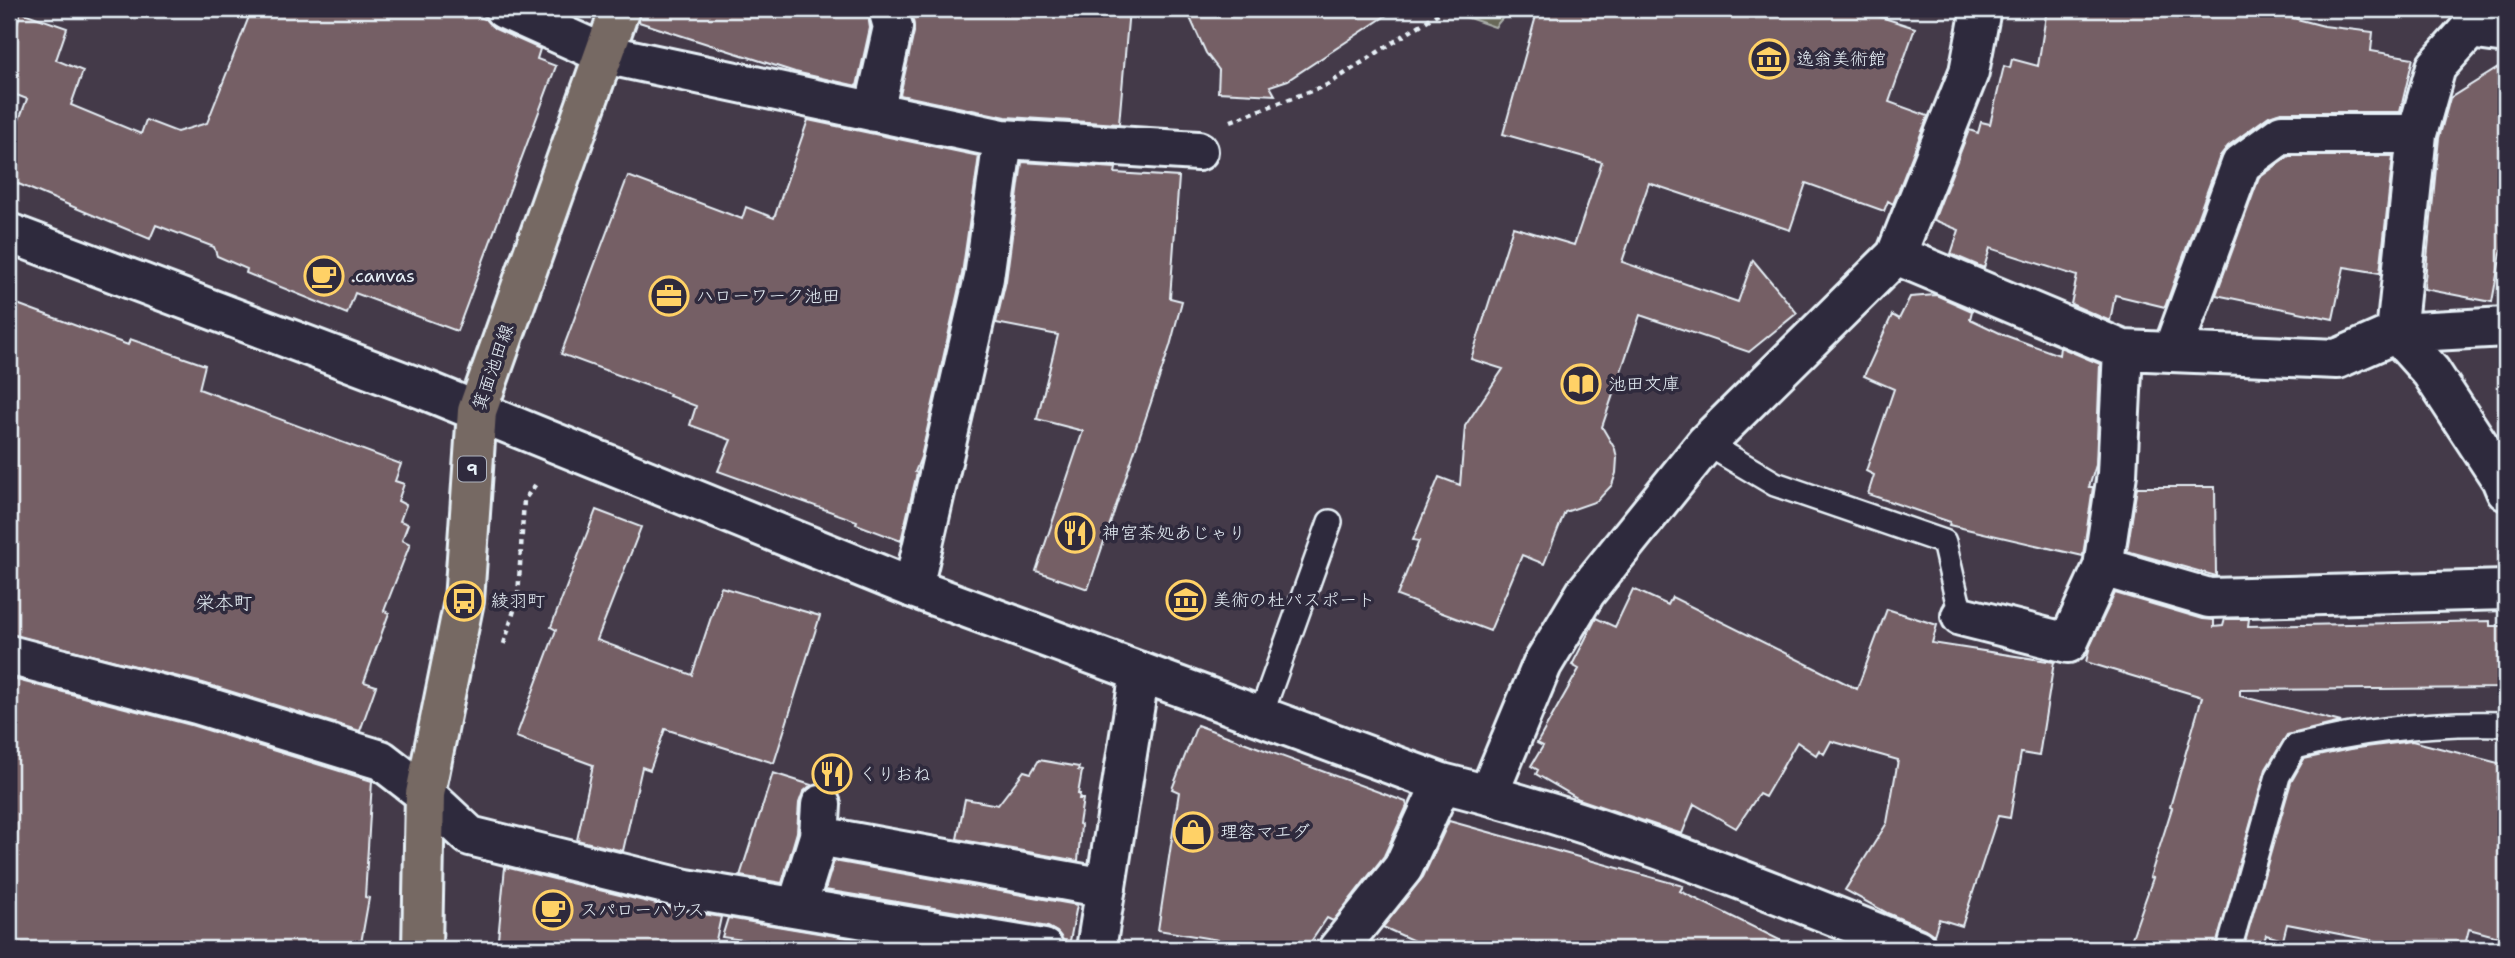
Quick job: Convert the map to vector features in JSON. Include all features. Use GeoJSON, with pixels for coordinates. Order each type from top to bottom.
{"type":"FeatureCollection","features":[{"type":"Feature","properties":{"kind":"main road","name":"箕面池田線"},"geometry":{"type":"LineString","coordinates":[[422,949],[425,794],[464,601],[477,411],[620,9]]}},
{"type":"Feature","properties":{"kind":"street"},"geometry":{"type":"LineString","coordinates":[[504,9],[604,54],[1003,139],[1198,151]]}},
{"type":"Feature","properties":{"kind":"street"},"geometry":{"type":"LineString","coordinates":[[874,112],[892,27],[888,9]]}},
{"type":"Feature","properties":{"kind":"street"},"geometry":{"type":"LineString","coordinates":[[1488,794],[1542,666],[1586,592],[1706,443],[1896,254],[1969,72],[1981,9]]}},
{"type":"Feature","properties":{"kind":"street"},"geometry":{"type":"LineString","coordinates":[[2506,34],[2470,29],[2435,67],[2417,134],[2396,333],[2431,372],[2501,479],[2506,491]]}},
{"type":"Feature","properties":{"kind":"street"},"geometry":{"type":"LineString","coordinates":[[2172,352],[2241,164],[2282,134],[2417,134]]}},
{"type":"Feature","properties":{"kind":"street"},"geometry":{"type":"LineString","coordinates":[[913,588],[984,278],[1003,139]]}},
{"type":"Feature","properties":{"kind":"street"},"geometry":{"type":"LineString","coordinates":[[9,233],[477,411],[913,588],[1442,783],[1488,794],[1721,870],[1917,949]]}},
{"type":"Feature","properties":{"kind":"street"},"geometry":{"type":"LineString","coordinates":[[1896,254],[2123,349],[2337,359],[2396,333],[2506,327]]}},
{"type":"Feature","properties":{"kind":"street"},"geometry":{"type":"LineString","coordinates":[[1961,616],[2068,643],[2103,567],[2118,474],[2123,349]]}},
{"type":"Feature","properties":{"kind":"street"},"geometry":{"type":"LineString","coordinates":[[2103,567],[2209,598],[2506,590]]}},
{"type":"Feature","properties":{"kind":"street"},"geometry":{"type":"LineString","coordinates":[[9,655],[197,704],[381,761],[425,794],[470,836],[686,889],[1044,949]]}},
{"type":"Feature","properties":{"kind":"street"},"geometry":{"type":"LineString","coordinates":[[1096,949],[1140,672]]}},
{"type":"Feature","properties":{"kind":"street"},"geometry":{"type":"LineString","coordinates":[[1338,949],[1403,869],[1442,783]]}},
{"type":"Feature","properties":{"kind":"street"},"geometry":{"type":"LineString","coordinates":[[797,908],[820,821],[1105,888]]}},
{"type":"Feature","properties":{"kind":"lane"},"geometry":{"type":"LineString","coordinates":[[1706,443],[1775,484],[1944,542],[1961,616]]}},
{"type":"Feature","properties":{"kind":"lane"},"geometry":{"type":"LineString","coordinates":[[1259,717],[1330,522]]}},
{"type":"Feature","properties":{"kind":"lane"},"geometry":{"type":"LineString","coordinates":[[2229,949],[2278,776],[2295,747],[2352,734],[2457,722],[2506,723]]}},
{"type":"Feature","properties":{"kind":"path"},"geometry":{"type":"LineString","coordinates":[[1198,151],[1218,126],[1327,85],[1445,9]]}},
{"type":"Feature","properties":{"kind":"path"},"geometry":{"type":"LineString","coordinates":[[503,648],[517,597],[524,500],[538,482]]}},
{"type":"Feature","properties":{"kind":"green space"},"geometry":{"type":"Polygon","coordinates":[[[1443,9],[1510,9],[1495,27],[1443,9]]]}},
{"type":"Feature","properties":{"kind":"building"},"geometry":{"type":"Polygon","coordinates":[[[252,9],[457,9],[485,19],[495,29],[540,49],[537,59],[556,66],[457,331],[355,293],[347,314],[246,273],[247,269],[217,256],[214,247],[156,225],[150,239],[9,180],[9,146],[27,99],[9,92],[9,47],[21,12],[67,28],[56,60],[83,71],[71,105],[141,134],[146,120],[177,132],[207,123],[252,9]]]}},
{"type":"Feature","properties":{"kind":"building"},"geometry":{"type":"Polygon","coordinates":[[[641,9],[867,9],[870,28],[857,86],[795,72],[639,22],[641,9]]]}},
{"type":"Feature","properties":{"kind":"building"},"geometry":{"type":"Polygon","coordinates":[[[911,9],[1129,9],[1119,124],[1006,117],[900,95],[914,32],[911,9]]]}},
{"type":"Feature","properties":{"kind":"building"},"geometry":{"type":"Polygon","coordinates":[[[1186,9],[1396,9],[1288,80],[1270,86],[1275,95],[1218,92],[1219,70],[1206,53],[1186,9]]]}},
{"type":"Feature","properties":{"kind":"building"},"geometry":{"type":"Polygon","coordinates":[[[1538,9],[1856,9],[1915,28],[1889,102],[1928,116],[1893,204],[1888,201],[1884,211],[1806,183],[1790,230],[1649,183],[1622,262],[1738,302],[1753,260],[1797,313],[1749,352],[1640,315],[1602,427],[1615,449],[1617,458],[1612,485],[1597,501],[1565,512],[1544,564],[1522,555],[1490,631],[1397,596],[1419,541],[1413,540],[1439,477],[1460,485],[1465,426],[1503,369],[1471,359],[1513,227],[1574,245],[1602,162],[1503,134],[1538,9]]]}},
{"type":"Feature","properties":{"kind":"building"},"geometry":{"type":"Polygon","coordinates":[[[2047,9],[2258,9],[2324,26],[2373,32],[2371,51],[2413,58],[2400,112],[2281,112],[2269,116],[2228,146],[2220,156],[2165,307],[2115,295],[2110,321],[2071,304],[2077,276],[1990,248],[1984,268],[1951,254],[1959,230],[1934,220],[1969,130],[1978,133],[1981,122],[1990,124],[2004,66],[2010,68],[2012,59],[2038,66],[2047,9]]]}},
{"type":"Feature","properties":{"kind":"building"},"geometry":{"type":"Polygon","coordinates":[[[2506,63],[2506,226],[2492,302],[2424,289],[2439,138],[2450,98],[2506,63]]]}},
{"type":"Feature","properties":{"kind":"building"},"geometry":{"type":"Polygon","coordinates":[[[808,120],[979,156],[962,274],[901,541],[856,524],[857,521],[718,471],[731,440],[690,425],[696,406],[561,354],[628,176],[742,219],[746,207],[774,218],[808,120]]]}},
{"type":"Feature","properties":{"kind":"building"},"geometry":{"type":"Polygon","coordinates":[[[2289,156],[2393,156],[2380,273],[2344,267],[2333,319],[2216,295],[2259,178],[2289,156]]]}},
{"type":"Feature","properties":{"kind":"building"},"geometry":{"type":"Polygon","coordinates":[[[1022,162],[1116,168],[1115,173],[1179,177],[1170,298],[1182,301],[1170,346],[1088,589],[1036,571],[1083,431],[1037,419],[1058,335],[996,323],[1006,281],[1022,162]]]}},
{"type":"Feature","properties":{"kind":"building"},"geometry":{"type":"Polygon","coordinates":[[[1936,295],[1972,311],[1970,319],[2004,335],[2059,355],[2060,347],[2100,364],[2096,465],[2089,487],[2093,487],[2083,556],[1949,525],[1950,522],[1868,494],[1874,475],[1866,471],[1894,389],[1864,376],[1892,315],[1899,319],[1910,297],[1936,295]]]}},
{"type":"Feature","properties":{"kind":"building"},"geometry":{"type":"Polygon","coordinates":[[[9,301],[128,345],[130,339],[205,365],[199,389],[401,464],[395,481],[404,484],[398,501],[406,505],[400,521],[408,524],[402,540],[410,544],[384,611],[389,613],[364,682],[376,686],[360,731],[203,683],[9,634],[9,301]]]}},
{"type":"Feature","properties":{"kind":"building"},"geometry":{"type":"Polygon","coordinates":[[[2137,487],[2215,487],[2216,576],[2127,551],[2137,487]]]}},
{"type":"Feature","properties":{"kind":"building"},"geometry":{"type":"Polygon","coordinates":[[[596,510],[641,527],[597,640],[692,675],[721,587],[820,616],[774,763],[665,729],[650,770],[642,767],[623,851],[577,840],[593,765],[516,737],[556,630],[551,627],[596,510]]]}},
{"type":"Feature","properties":{"kind":"building"},"geometry":{"type":"Polygon","coordinates":[[[1633,589],[1668,605],[1672,597],[1857,689],[1887,609],[1937,625],[1932,643],[2054,662],[2039,756],[2021,753],[2010,818],[1998,816],[1962,926],[1939,919],[1934,935],[1845,890],[1887,823],[1898,760],[1831,741],[1824,754],[1819,750],[1816,755],[1797,742],[1765,797],[1759,794],[1736,828],[1694,804],[1682,834],[1579,799],[1536,774],[1538,770],[1531,766],[1543,746],[1537,743],[1579,669],[1572,665],[1596,618],[1615,627],[1633,589]]]}},
{"type":"Feature","properties":{"kind":"building"},"geometry":{"type":"Polygon","coordinates":[[[2115,593],[2214,620],[2214,627],[2223,626],[2225,619],[2249,619],[2248,626],[2490,621],[2490,626],[2506,626],[2506,688],[2240,690],[2240,696],[2341,722],[2287,735],[2266,769],[2215,949],[2128,949],[2153,878],[2150,877],[2202,697],[2086,662],[2090,646],[2115,593]]]}},
{"type":"Feature","properties":{"kind":"building"},"geometry":{"type":"Polygon","coordinates":[[[9,678],[191,725],[372,781],[365,897],[369,898],[360,949],[9,949],[9,678]]]}},
{"type":"Feature","properties":{"kind":"building"},"geometry":{"type":"Polygon","coordinates":[[[1197,725],[1406,802],[1407,806],[1384,856],[1333,921],[1327,918],[1306,949],[1273,949],[1158,930],[1179,792],[1172,789],[1197,725]]]}},
{"type":"Feature","properties":{"kind":"building"},"geometry":{"type":"Polygon","coordinates":[[[2412,741],[2506,765],[2506,939],[2469,929],[2464,949],[2417,949],[2287,924],[2283,940],[2266,935],[2262,949],[2243,949],[2291,782],[2304,759],[2350,749],[2412,741]]]}},
{"type":"Feature","properties":{"kind":"building"},"geometry":{"type":"Polygon","coordinates":[[[1039,760],[1079,767],[1078,770],[1082,771],[1078,794],[1079,799],[1083,799],[1078,861],[957,839],[965,799],[998,805],[1024,771],[1031,773],[1039,760]]]}},
{"type":"Feature","properties":{"kind":"building"},"geometry":{"type":"Polygon","coordinates":[[[773,773],[811,785],[803,792],[799,803],[797,832],[782,883],[740,876],[773,773]]]}},
{"type":"Feature","properties":{"kind":"building"},"geometry":{"type":"Polygon","coordinates":[[[1449,821],[1683,886],[1680,891],[1798,949],[1432,949],[1383,927],[1423,877],[1449,821]]]}},
{"type":"Feature","properties":{"kind":"building"},"geometry":{"type":"Polygon","coordinates":[[[834,861],[1077,905],[1070,941],[1063,940],[1057,932],[1048,927],[825,890],[834,861]]]}},
{"type":"Feature","properties":{"kind":"building"},"geometry":{"type":"Polygon","coordinates":[[[505,867],[681,910],[721,917],[714,949],[497,949],[505,867]]]}},
{"type":"Feature","properties":{"kind":"building"},"geometry":{"type":"Polygon","coordinates":[[[728,918],[913,949],[807,949],[722,937],[728,918]]]}},
{"type":"Feature","properties":{"kind":"place","name":"逸翁美術館"},"geometry":{"type":"Point","coordinates":[1769,59]}},
{"type":"Feature","properties":{"kind":"place","name":".canvas"},"geometry":{"type":"Point","coordinates":[324,276]}},
{"type":"Feature","properties":{"kind":"place","name":"ハローワーク池田"},"geometry":{"type":"Point","coordinates":[669,296]}},
{"type":"Feature","properties":{"kind":"place","name":"池田文庫"},"geometry":{"type":"Point","coordinates":[1581,384]}},
{"type":"Feature","properties":{"kind":"place","name":"神宮茶処あじゃり"},"geometry":{"type":"Point","coordinates":[1075,533]}},
{"type":"Feature","properties":{"kind":"place","name":"美術の杜パスポート"},"geometry":{"type":"Point","coordinates":[1186,600]}},
{"type":"Feature","properties":{"kind":"place","name":"綾羽町"},"geometry":{"type":"Point","coordinates":[464,601]}},
{"type":"Feature","properties":{"kind":"place","name":"くりおね"},"geometry":{"type":"Point","coordinates":[832,774]}},
{"type":"Feature","properties":{"kind":"place","name":"理容マエダ"},"geometry":{"type":"Point","coordinates":[1193,832]}},
{"type":"Feature","properties":{"kind":"place","name":"スパローハウス"},"geometry":{"type":"Point","coordinates":[553,910]}},
{"type":"Feature","properties":{"kind":"district","name":"栄本町"},"geometry":{"type":"Point","coordinates":[224,602]}}]}
